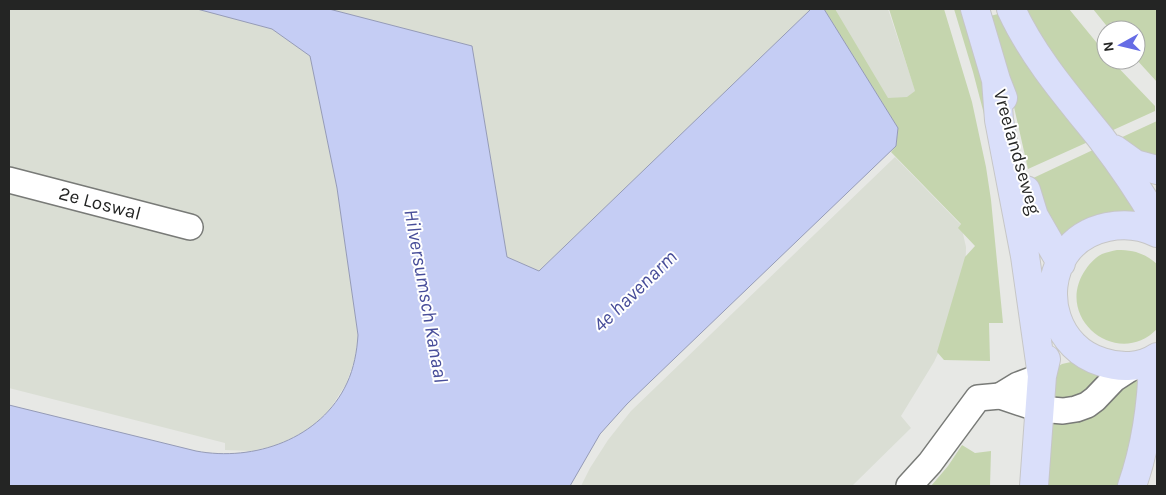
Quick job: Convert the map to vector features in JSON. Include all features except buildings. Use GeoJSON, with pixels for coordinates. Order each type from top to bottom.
{"type":"FeatureCollection","features":[{"type":"Feature","properties":{"kind":"main road","name":"Vreelandseweg"},"geometry":{"type":"LineString","coordinates":[[975,9],[996,80],[1010,117],[1029,203],[1034,216],[1061,263]]}},
{"type":"Feature","properties":{"kind":"main road"},"geometry":{"type":"LineString","coordinates":[[1011,9],[1022,31],[1054,80],[1103,140],[1145,199],[1153,223],[1107,226],[1090,233],[1066,253],[1055,278],[1053,297],[1056,316],[1064,334],[1077,349],[1094,360],[1114,366],[1148,361],[1149,412],[1134,480]]}},
{"type":"Feature","properties":{"kind":"main road"},"geometry":{"type":"LineString","coordinates":[[996,80],[999,120],[1025,256],[1042,376]]}},
{"type":"Feature","properties":{"kind":"main road"},"geometry":{"type":"LineString","coordinates":[[1103,140],[1135,164],[1157,170]]}},
{"type":"Feature","properties":{"kind":"main road"},"geometry":{"type":"LineString","coordinates":[[1034,486],[1042,376],[1056,316]]}},
{"type":"Feature","properties":{"kind":"main road"},"geometry":{"type":"LineString","coordinates":[[1134,480],[1157,438]]}},
{"type":"Feature","properties":{"kind":"street","name":"2e Loswal"},"geometry":{"type":"LineString","coordinates":[[9,180],[190,227]]}},
{"type":"Feature","properties":{"kind":"street"},"geometry":{"type":"LineString","coordinates":[[989,397],[1039,409],[1063,411],[1087,405],[1095,400],[1114,379],[1148,361]]}},
{"type":"Feature","properties":{"kind":"street"},"geometry":{"type":"LineString","coordinates":[[909,486],[989,397],[1042,376]]}},
{"type":"Feature","properties":{"kind":"shaded area"},"geometry":{"type":"Polygon","coordinates":[[[9,9],[197,9],[272,29],[310,56],[337,188],[358,335],[355,359],[346,384],[330,409],[315,424],[278,445],[252,451],[225,450],[225,443],[9,388],[9,9]]]}},
{"type":"Feature","properties":{"kind":"shaded area"},"geometry":{"type":"Polygon","coordinates":[[[329,9],[811,9],[539,271],[507,257],[472,46],[329,9]]]}},
{"type":"Feature","properties":{"kind":"shaded area"},"geometry":{"type":"Polygon","coordinates":[[[831,9],[888,9],[924,117],[908,132],[831,9]]]}},
{"type":"Feature","properties":{"kind":"shaded area"},"geometry":{"type":"Polygon","coordinates":[[[895,157],[961,225],[966,247],[965,286],[950,328],[934,362],[901,416],[911,428],[852,486],[581,486],[608,440],[631,411],[895,157]]]}},
{"type":"Feature","properties":{"kind":"green space"},"geometry":{"type":"Polygon","coordinates":[[[824,9],[835,9],[888,98],[907,97],[915,91],[889,9],[944,9],[972,102],[991,200],[1003,323],[989,323],[990,361],[944,360],[937,352],[965,257],[975,246],[958,228],[961,224],[891,152],[896,146],[898,128],[824,9]]]}},
{"type":"Feature","properties":{"kind":"green space"},"geometry":{"type":"Polygon","coordinates":[[[954,9],[963,9],[984,79],[990,137],[973,72],[954,9]]]}},
{"type":"Feature","properties":{"kind":"green space"},"geometry":{"type":"Polygon","coordinates":[[[1023,9],[1069,9],[1096,42],[1096,70],[1121,70],[1155,106],[1155,111],[1111,131],[1067,76],[1023,9]]]}},
{"type":"Feature","properties":{"kind":"green space"},"geometry":{"type":"Polygon","coordinates":[[[1093,9],[1157,9],[1157,82],[1146,70],[1146,20],[1102,20],[1093,9]]]}},
{"type":"Feature","properties":{"kind":"green space"},"geometry":{"type":"Polygon","coordinates":[[[998,14],[1046,87],[1088,142],[1028,169],[990,16],[998,14]]]}},
{"type":"Feature","properties":{"kind":"green space"},"geometry":{"type":"Polygon","coordinates":[[[1157,121],[1157,161],[1118,139],[1157,121]]]}},
{"type":"Feature","properties":{"kind":"green space"},"geometry":{"type":"Polygon","coordinates":[[[1095,149],[1138,214],[1062,243],[1029,180],[1095,149]]]}},
{"type":"Feature","properties":{"kind":"green space"},"geometry":{"type":"Polygon","coordinates":[[[1117,250],[1139,253],[1157,264],[1157,329],[1141,340],[1124,344],[1108,341],[1094,332],[1083,320],[1077,304],[1078,287],[1086,269],[1100,255],[1117,250]]]}},
{"type":"Feature","properties":{"kind":"green space"},"geometry":{"type":"Polygon","coordinates":[[[1071,362],[1097,374],[1098,378],[1082,393],[1050,401],[1054,369],[1062,364],[1071,362]]]}},
{"type":"Feature","properties":{"kind":"green space"},"geometry":{"type":"Polygon","coordinates":[[[1137,377],[1144,379],[1121,486],[1046,486],[1049,421],[1074,423],[1086,420],[1137,377]]]}},
{"type":"Feature","properties":{"kind":"green space"},"geometry":{"type":"Polygon","coordinates":[[[962,445],[975,453],[991,451],[990,486],[931,486],[948,466],[962,445]]]}},
{"type":"Feature","properties":{"kind":"water"},"geometry":{"type":"Polygon","coordinates":[[[197,9],[329,9],[472,46],[507,257],[539,271],[811,9],[824,9],[898,128],[896,146],[627,404],[600,434],[570,486],[9,486],[9,405],[196,451],[218,454],[240,453],[284,442],[303,432],[321,419],[347,383],[355,359],[358,335],[337,188],[310,56],[272,29],[197,9]]]}},
{"type":"Feature","properties":{"kind":"water label","name":"4e havenarm"},"geometry":{"type":"Point","coordinates":[635,291]}},
{"type":"Feature","properties":{"kind":"water label","name":"Hilversumsch Kanaal"},"geometry":{"type":"Point","coordinates":[426,296]}}]}
